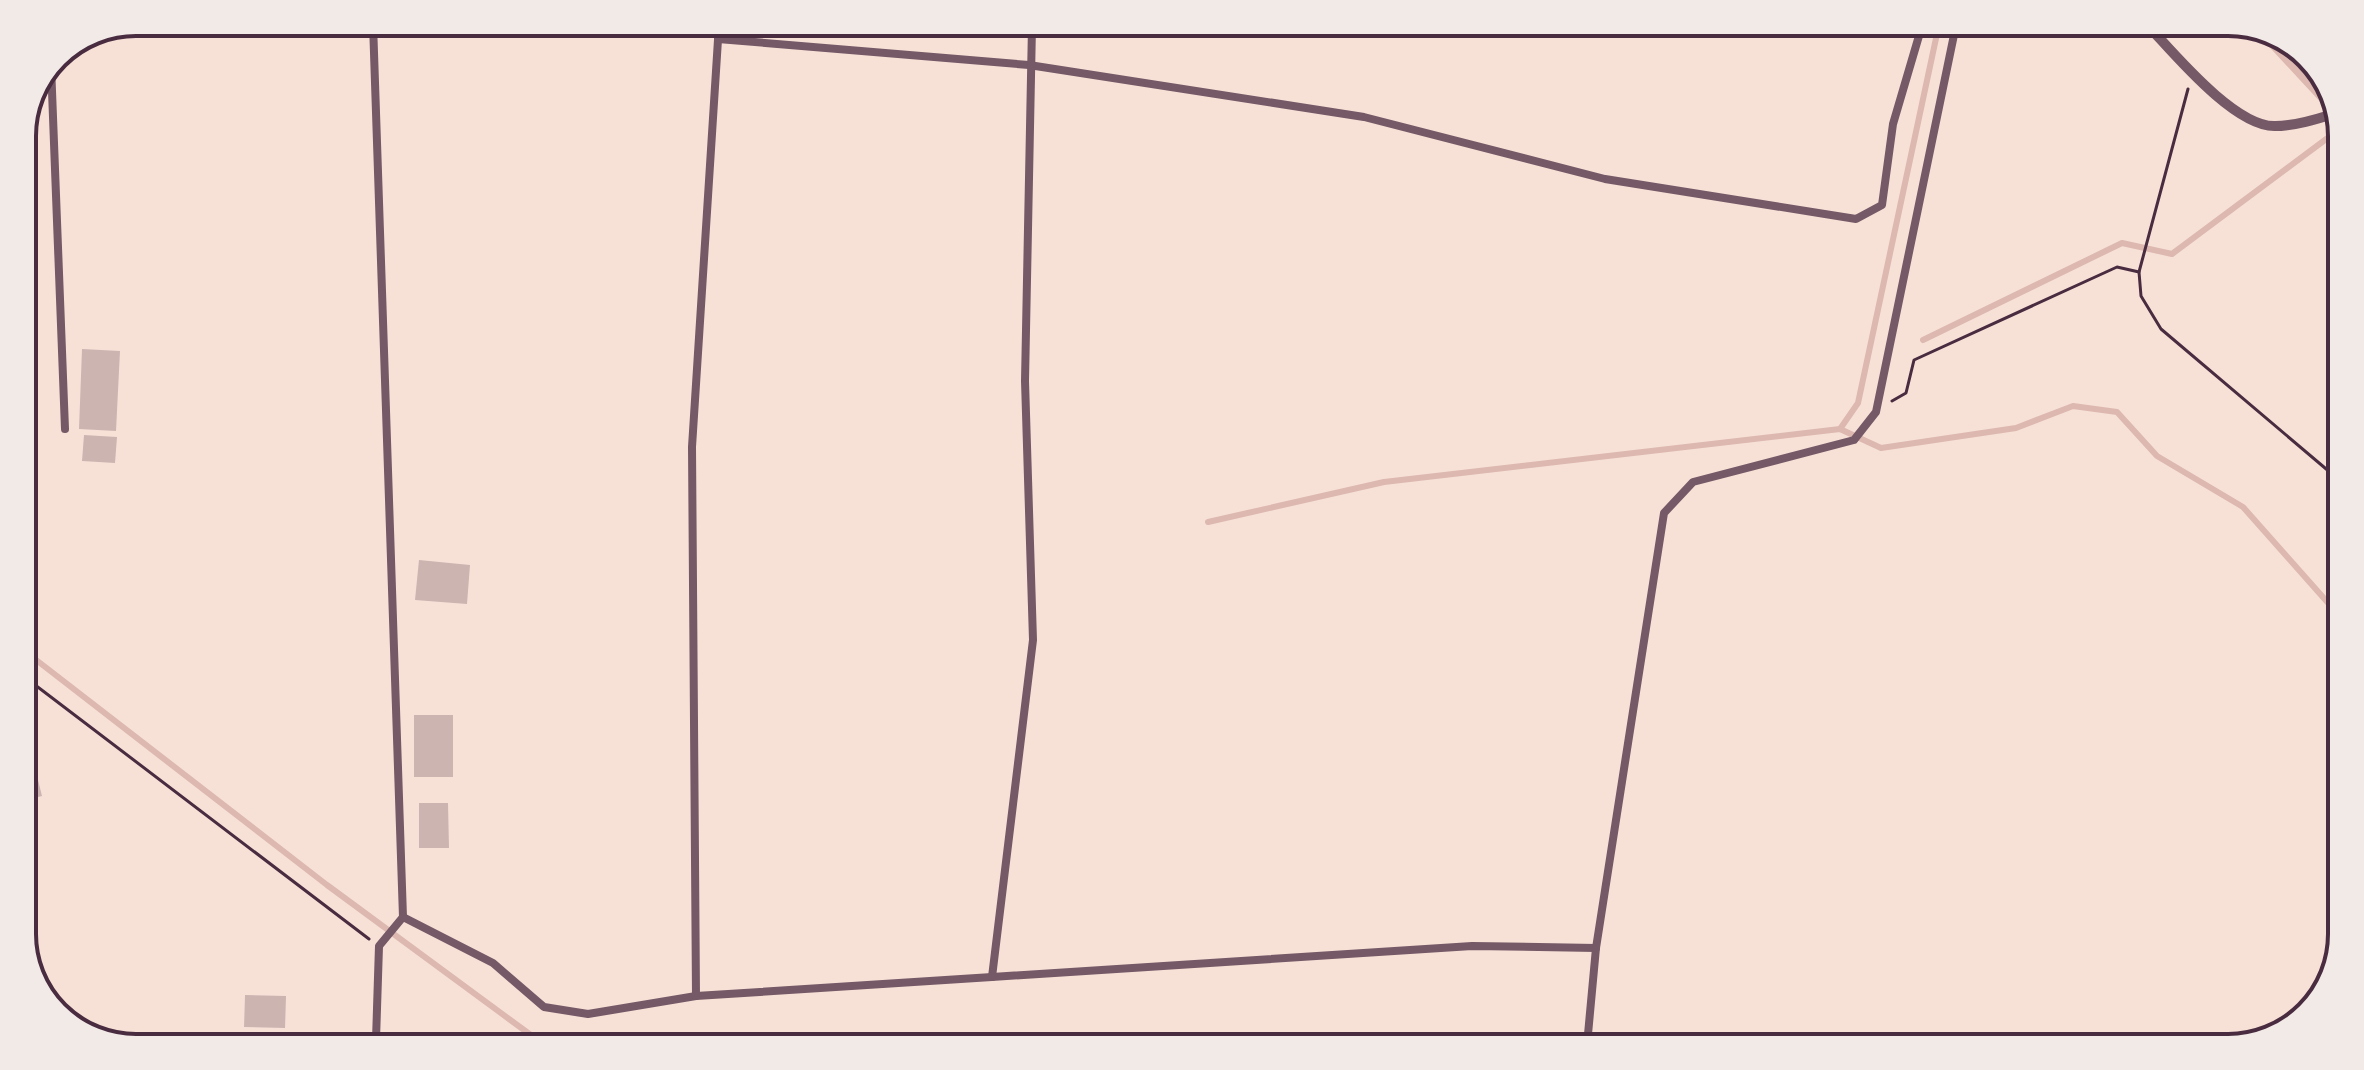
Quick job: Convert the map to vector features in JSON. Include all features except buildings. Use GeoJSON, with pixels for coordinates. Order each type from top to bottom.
{"type":"FeatureCollection","features":[{"type":"Feature","properties":{"kind":"street"},"geometry":{"type":"LineString","coordinates":[[373,36],[403,917],[379,946],[376,1034]]}},
{"type":"Feature","properties":{"kind":"street"},"geometry":{"type":"LineString","coordinates":[[696,996],[692,447],[718,36]]}},
{"type":"Feature","properties":{"kind":"street"},"geometry":{"type":"LineString","coordinates":[[992,977],[1033,640],[1025,381],[1031,36]]}},
{"type":"Feature","properties":{"kind":"street"},"geometry":{"type":"LineString","coordinates":[[718,39],[1029,65],[1364,117],[1605,179],[1856,219],[1882,205],[1893,124],[1919,36]]}},
{"type":"Feature","properties":{"kind":"street"},"geometry":{"type":"LineString","coordinates":[[1588,1034],[1596,948],[1664,513],[1693,482],[1854,440],[1876,412],[1954,36]]}},
{"type":"Feature","properties":{"kind":"street"},"geometry":{"type":"LineString","coordinates":[[2157,36],[2192,74],[2241,114],[2272,127],[2326,115]]}},
{"type":"Feature","properties":{"kind":"street"},"geometry":{"type":"LineString","coordinates":[[52,83],[65,429]]}},
{"type":"Feature","properties":{"kind":"street"},"geometry":{"type":"LineString","coordinates":[[403,917],[493,963],[544,1007],[588,1014],[696,996],[1472,946],[1596,948]]}},
{"type":"Feature","properties":{"kind":"path"},"geometry":{"type":"LineString","coordinates":[[2192,74],[2139,272],[2141,296],[2161,329],[2328,471]]}},
{"type":"Feature","properties":{"kind":"path"},"geometry":{"type":"LineString","coordinates":[[1876,412],[1906,393],[1914,360],[2117,267],[2139,272]]}},
{"type":"Feature","properties":{"kind":"path"},"geometry":{"type":"LineString","coordinates":[[36,686],[379,946]]}},
{"type":"Feature","properties":{"kind":"waterway"},"geometry":{"type":"LineString","coordinates":[[1840,429],[1858,403],[1937,36]]}},
{"type":"Feature","properties":{"kind":"waterway"},"geometry":{"type":"LineString","coordinates":[[1923,340],[2122,243],[2172,254],[2328,138]]}},
{"type":"Feature","properties":{"kind":"waterway"},"geometry":{"type":"LineString","coordinates":[[1208,522],[1384,482],[1840,429],[1881,448],[2016,428],[2073,406],[2117,412],[2157,456],[2243,507],[2328,603]]}},
{"type":"Feature","properties":{"kind":"waterway"},"geometry":{"type":"LineString","coordinates":[[36,660],[327,885],[529,1034]]}}]}
